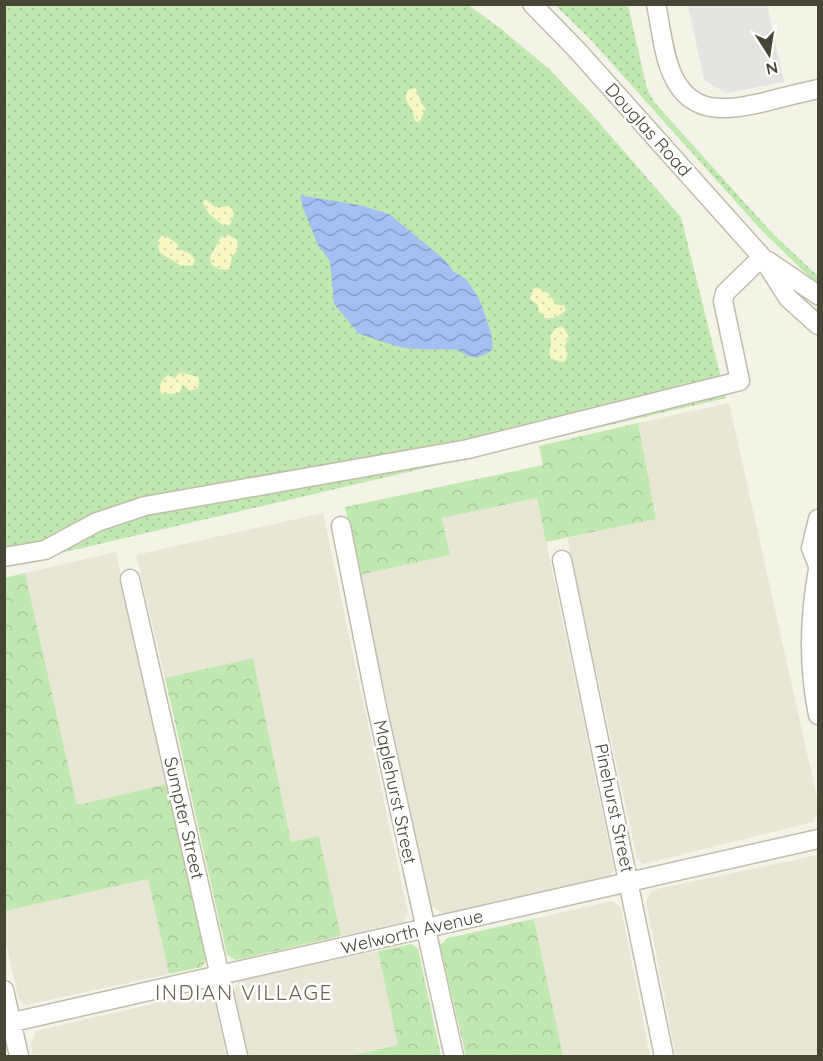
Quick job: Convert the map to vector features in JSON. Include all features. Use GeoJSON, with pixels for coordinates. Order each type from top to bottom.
{"type":"FeatureCollection","features":[{"type":"Feature","properties":{"kind":"street","name":"Douglas Road"},"geometry":{"type":"LineString","coordinates":[[532,4],[576,49],[762,257],[788,298],[819,324]]}},
{"type":"Feature","properties":{"kind":"street"},"geometry":{"type":"LineString","coordinates":[[656,4],[673,75],[690,98],[722,110],[819,89]]}},
{"type":"Feature","properties":{"kind":"street","name":"Douglas Road"},"geometry":{"type":"LineString","coordinates":[[762,257],[819,295]]}},
{"type":"Feature","properties":{"kind":"street"},"geometry":{"type":"LineString","coordinates":[[4,557],[45,550],[97,522],[145,506],[468,449],[740,381],[723,301],[724,293],[762,257]]}},
{"type":"Feature","properties":{"kind":"street"},"geometry":{"type":"LineString","coordinates":[[819,519],[811,548],[819,568],[811,605],[810,657],[813,691],[819,716]]}},
{"type":"Feature","properties":{"kind":"street","name":"Maplehurst Street"},"geometry":{"type":"LineString","coordinates":[[341,526],[376,703],[454,1056]]}},
{"type":"Feature","properties":{"kind":"street","name":"Pinehurst Street"},"geometry":{"type":"LineString","coordinates":[[562,560],[664,1056]]}},
{"type":"Feature","properties":{"kind":"street","name":"Sumpter Street"},"geometry":{"type":"LineString","coordinates":[[130,579],[238,1056]]}},
{"type":"Feature","properties":{"kind":"street","name":"Welworth Avenue"},"geometry":{"type":"LineString","coordinates":[[8,1023],[819,839]]}},
{"type":"Feature","properties":{"kind":"street"},"geometry":{"type":"LineString","coordinates":[[4,990],[8,1023],[19,1056]]}},
{"type":"Feature","properties":{"kind":"shaded area"},"geometry":{"type":"Polygon","coordinates":[[[688,5],[767,5],[784,82],[726,93],[704,80],[688,5]]]}},
{"type":"Feature","properties":{"kind":"shaded area"},"geometry":{"type":"Polygon","coordinates":[[[729,403],[818,810],[813,822],[643,864],[637,858],[567,538],[656,519],[638,423],[729,403]]]}},
{"type":"Feature","properties":{"kind":"shaded area"},"geometry":{"type":"Polygon","coordinates":[[[537,498],[614,869],[608,878],[445,914],[431,906],[359,575],[450,555],[442,518],[537,498]]]}},
{"type":"Feature","properties":{"kind":"shaded area"},"geometry":{"type":"Polygon","coordinates":[[[323,513],[408,913],[403,922],[341,936],[319,836],[291,842],[253,658],[165,678],[136,555],[323,513]]]}},
{"type":"Feature","properties":{"kind":"shaded area"},"geometry":{"type":"Polygon","coordinates":[[[116,552],[167,784],[77,805],[25,573],[116,552]]]}},
{"type":"Feature","properties":{"kind":"shaded area"},"geometry":{"type":"Polygon","coordinates":[[[818,855],[818,1056],[676,1056],[646,902],[652,890],[818,855]]]}},
{"type":"Feature","properties":{"kind":"shaded area"},"geometry":{"type":"Polygon","coordinates":[[[148,879],[169,974],[26,1005],[19,1000],[5,940],[4,911],[148,879]]]}},
{"type":"Feature","properties":{"kind":"shaded area"},"geometry":{"type":"Polygon","coordinates":[[[612,901],[621,908],[650,1056],[563,1056],[534,919],[612,901]]]}},
{"type":"Feature","properties":{"kind":"shaded area"},"geometry":{"type":"Polygon","coordinates":[[[378,951],[398,1045],[350,1056],[248,1056],[234,990],[238,981],[378,951]]]}},
{"type":"Feature","properties":{"kind":"shaded area"},"geometry":{"type":"Polygon","coordinates":[[[203,992],[215,1001],[226,1056],[33,1056],[31,1044],[36,1031],[203,992]]]}},
{"type":"Feature","properties":{"kind":"green space"},"geometry":{"type":"Polygon","coordinates":[[[5,5],[468,5],[548,68],[589,111],[681,217],[726,398],[5,566],[5,5]]]}},
{"type":"Feature","properties":{"kind":"green space"},"geometry":{"type":"Polygon","coordinates":[[[555,5],[628,5],[648,91],[655,103],[774,235],[818,276],[818,285],[762,231],[589,38],[555,5]]]}},
{"type":"Feature","properties":{"kind":"green space"},"geometry":{"type":"Polygon","coordinates":[[[638,423],[656,519],[546,542],[537,498],[442,518],[450,555],[359,575],[345,507],[543,465],[539,446],[638,423]]]}},
{"type":"Feature","properties":{"kind":"green space"},"geometry":{"type":"Polygon","coordinates":[[[25,573],[77,805],[167,784],[207,959],[202,967],[169,974],[148,879],[5,911],[4,578],[25,573]]]}},
{"type":"Feature","properties":{"kind":"green space"},"geometry":{"type":"Polygon","coordinates":[[[253,658],[291,842],[319,836],[341,936],[236,960],[227,955],[165,678],[253,658]]]}},
{"type":"Feature","properties":{"kind":"green space"},"geometry":{"type":"Polygon","coordinates":[[[534,919],[563,1056],[466,1056],[440,945],[448,938],[534,919]]]}},
{"type":"Feature","properties":{"kind":"green space"},"geometry":{"type":"Polygon","coordinates":[[[412,944],[418,949],[441,1056],[350,1056],[398,1045],[378,951],[412,944]]]}},
{"type":"Feature","properties":{"kind":"sand"},"geometry":{"type":"Polygon","coordinates":[[[415,88],[426,108],[420,121],[416,122],[406,96],[408,90],[415,88]]]}},
{"type":"Feature","properties":{"kind":"sand"},"geometry":{"type":"Polygon","coordinates":[[[206,200],[215,207],[231,206],[234,214],[230,225],[224,226],[209,214],[203,203],[206,200]]]}},
{"type":"Feature","properties":{"kind":"sand"},"geometry":{"type":"Polygon","coordinates":[[[229,235],[237,240],[238,250],[232,256],[230,268],[219,269],[211,264],[210,257],[221,237],[229,235]]]}},
{"type":"Feature","properties":{"kind":"sand"},"geometry":{"type":"Polygon","coordinates":[[[161,236],[166,236],[178,244],[178,250],[192,255],[195,260],[193,265],[181,266],[159,252],[158,241],[161,236]]]}},
{"type":"Feature","properties":{"kind":"sand"},"geometry":{"type":"Polygon","coordinates":[[[538,288],[548,293],[557,305],[564,305],[566,310],[556,317],[545,318],[538,310],[538,305],[530,299],[533,289],[538,288]]]}},
{"type":"Feature","properties":{"kind":"sand"},"geometry":{"type":"Polygon","coordinates":[[[561,326],[569,338],[564,347],[568,351],[565,361],[561,362],[550,358],[550,336],[555,329],[561,326]]]}},
{"type":"Feature","properties":{"kind":"sand"},"geometry":{"type":"Polygon","coordinates":[[[178,374],[198,377],[198,388],[190,391],[183,385],[179,393],[162,394],[160,386],[164,378],[169,375],[175,379],[178,374]]]}},
{"type":"Feature","properties":{"kind":"water"},"geometry":{"type":"Polygon","coordinates":[[[300,195],[363,206],[389,214],[445,260],[453,271],[466,279],[483,309],[491,333],[493,349],[480,356],[472,357],[459,350],[405,348],[359,334],[334,304],[330,261],[318,245],[300,195]]]}},
{"type":"Feature","properties":{"kind":"district","name":"INDIAN VILLAGE"},"geometry":{"type":"Point","coordinates":[244,993]}}]}
